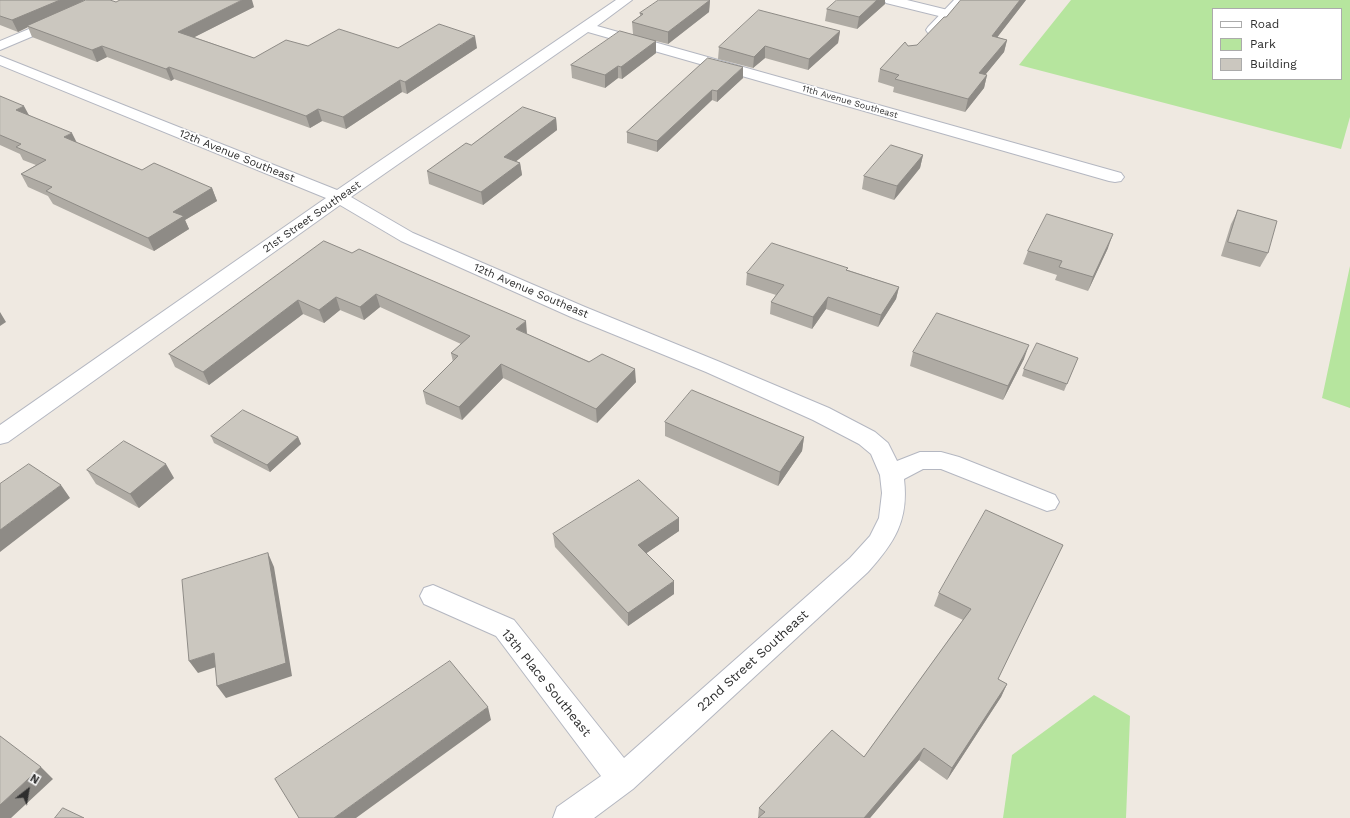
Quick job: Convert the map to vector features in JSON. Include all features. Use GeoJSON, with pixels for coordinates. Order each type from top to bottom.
{"type":"FeatureCollection","features":[{"type":"Feature","properties":{"kind":"street","name":"21st Street Southeast"},"geometry":{"type":"LineString","coordinates":[[0,436],[339,197],[624,0]]}},
{"type":"Feature","properties":{"kind":"street"},"geometry":{"type":"LineString","coordinates":[[891,0],[947,14]]}},
{"type":"Feature","properties":{"kind":"street","name":"11th Avenue Southeast"},"geometry":{"type":"LineString","coordinates":[[586,27],[1115,177]]}},
{"type":"Feature","properties":{"kind":"street","name":"12th Avenue Southeast"},"geometry":{"type":"LineString","coordinates":[[0,60],[339,197],[407,237],[578,312],[713,367],[821,414],[867,438],[880,449],[892,475]]}},
{"type":"Feature","properties":{"kind":"street"},"geometry":{"type":"LineString","coordinates":[[892,475],[919,460],[937,459],[951,463],[1047,502]]}},
{"type":"Feature","properties":{"kind":"street","name":"22nd Street Southeast"},"geometry":{"type":"LineString","coordinates":[[568,818],[622,779],[859,565],[879,543],[891,518],[894,492],[892,475]]}},
{"type":"Feature","properties":{"kind":"street","name":"13th Place Southeast"},"geometry":{"type":"LineString","coordinates":[[433,596],[505,628],[622,779]]}},
{"type":"Feature","properties":{"kind":"lane"},"geometry":{"type":"LineString","coordinates":[[926,37],[960,0]]}},
{"type":"Feature","properties":{"kind":"lane"},"geometry":{"type":"LineString","coordinates":[[0,46],[62,19]]}},
{"type":"Feature","properties":{"kind":"green space"},"geometry":{"type":"Polygon","coordinates":[[[1071,0],[1350,0],[1350,117],[1341,149],[1019,65],[1071,0]]]}},
{"type":"Feature","properties":{"kind":"green space"},"geometry":{"type":"Polygon","coordinates":[[[1350,266],[1350,408],[1322,398],[1350,266]]]}},
{"type":"Feature","properties":{"kind":"green space"},"geometry":{"type":"Polygon","coordinates":[[[1094,695],[1130,716],[1126,818],[1003,818],[1012,755],[1094,695]]]}},
{"type":"Feature","properties":{"kind":"building"},"geometry":{"type":"Polygon","coordinates":[[[0,0],[60,0],[12,20],[0,16],[0,0]]]}},
{"type":"Feature","properties":{"kind":"building"},"geometry":{"type":"Polygon","coordinates":[[[86,0],[110,0],[116,2],[120,0],[242,0],[178,32],[254,58],[286,40],[308,46],[339,29],[398,48],[439,24],[475,36],[405,82],[400,80],[343,117],[318,109],[306,116],[169,67],[166,69],[102,46],[92,50],[27,26],[86,0]]]}},
{"type":"Feature","properties":{"kind":"building"},"geometry":{"type":"Polygon","coordinates":[[[659,0],[710,0],[668,32],[632,22],[643,14],[640,13],[659,0]]]}},
{"type":"Feature","properties":{"kind":"building"},"geometry":{"type":"Polygon","coordinates":[[[837,0],[877,0],[859,17],[827,9],[837,0]]]}},
{"type":"Feature","properties":{"kind":"building"},"geometry":{"type":"Polygon","coordinates":[[[961,0],[1020,0],[992,36],[1007,40],[979,73],[987,75],[968,99],[895,79],[899,75],[880,69],[905,42],[908,46],[917,45],[961,0]]]}},
{"type":"Feature","properties":{"kind":"building"},"geometry":{"type":"Polygon","coordinates":[[[759,10],[840,31],[809,59],[765,46],[754,57],[719,47],[759,10]]]}},
{"type":"Feature","properties":{"kind":"building"},"geometry":{"type":"Polygon","coordinates":[[[620,31],[656,41],[621,67],[618,66],[605,75],[571,65],[620,31]]]}},
{"type":"Feature","properties":{"kind":"building"},"geometry":{"type":"Polygon","coordinates":[[[708,58],[743,67],[717,91],[712,90],[657,141],[627,132],[708,58]]]}},
{"type":"Feature","properties":{"kind":"building"},"geometry":{"type":"Polygon","coordinates":[[[0,96],[24,106],[16,110],[72,133],[64,137],[142,170],[154,163],[212,188],[173,212],[184,216],[148,238],[46,191],[52,187],[21,174],[46,160],[16,147],[21,144],[0,135],[0,96]]]}},
{"type":"Feature","properties":{"kind":"building"},"geometry":{"type":"Polygon","coordinates":[[[523,107],[556,118],[504,157],[520,163],[481,192],[427,171],[466,143],[471,145],[523,107]]]}},
{"type":"Feature","properties":{"kind":"building"},"geometry":{"type":"Polygon","coordinates":[[[891,145],[923,155],[897,186],[864,176],[891,145]]]}},
{"type":"Feature","properties":{"kind":"building"},"geometry":{"type":"Polygon","coordinates":[[[1238,210],[1277,221],[1268,253],[1228,242],[1238,210]]]}},
{"type":"Feature","properties":{"kind":"building"},"geometry":{"type":"Polygon","coordinates":[[[1047,214],[1113,234],[1093,277],[1059,267],[1062,261],[1028,251],[1047,214]]]}},
{"type":"Feature","properties":{"kind":"building"},"geometry":{"type":"Polygon","coordinates":[[[324,241],[352,253],[359,249],[526,321],[516,329],[589,362],[602,354],[635,369],[596,409],[501,364],[459,407],[423,391],[458,356],[451,353],[470,336],[376,294],[360,307],[336,297],[319,310],[298,300],[203,372],[169,354],[324,241]]]}},
{"type":"Feature","properties":{"kind":"building"},"geometry":{"type":"Polygon","coordinates":[[[772,243],[848,268],[846,270],[899,287],[881,315],[828,297],[813,317],[771,302],[784,285],[747,273],[772,243]]]}},
{"type":"Feature","properties":{"kind":"building"},"geometry":{"type":"Polygon","coordinates":[[[937,313],[1029,345],[1008,386],[913,352],[937,313]]]}},
{"type":"Feature","properties":{"kind":"building"},"geometry":{"type":"Polygon","coordinates":[[[1037,343],[1078,358],[1067,384],[1024,369],[1037,343]]]}},
{"type":"Feature","properties":{"kind":"building"},"geometry":{"type":"Polygon","coordinates":[[[692,390],[804,437],[780,472],[665,422],[692,390]]]}},
{"type":"Feature","properties":{"kind":"building"},"geometry":{"type":"Polygon","coordinates":[[[243,410],[298,437],[267,465],[211,436],[243,410]]]}},
{"type":"Feature","properties":{"kind":"building"},"geometry":{"type":"Polygon","coordinates":[[[124,441],[166,464],[130,494],[87,470],[124,441]]]}},
{"type":"Feature","properties":{"kind":"building"},"geometry":{"type":"Polygon","coordinates":[[[29,464],[61,485],[0,530],[0,484],[29,464]]]}},
{"type":"Feature","properties":{"kind":"building"},"geometry":{"type":"Polygon","coordinates":[[[639,480],[679,518],[638,545],[674,581],[628,613],[553,534],[639,480]]]}},
{"type":"Feature","properties":{"kind":"building"},"geometry":{"type":"Polygon","coordinates":[[[986,510],[1063,545],[998,679],[1007,684],[952,768],[924,748],[864,818],[758,818],[765,812],[759,808],[832,730],[864,757],[971,609],[939,593],[986,510]]]}},
{"type":"Feature","properties":{"kind":"building"},"geometry":{"type":"Polygon","coordinates":[[[268,553],[286,663],[217,686],[214,653],[189,661],[182,580],[268,553]]]}},
{"type":"Feature","properties":{"kind":"building"},"geometry":{"type":"Polygon","coordinates":[[[450,661],[488,707],[334,818],[299,818],[275,779],[450,661]]]}},
{"type":"Feature","properties":{"kind":"building"},"geometry":{"type":"Polygon","coordinates":[[[0,736],[41,767],[0,805],[0,736]]]}},
{"type":"Feature","properties":{"kind":"building"},"geometry":{"type":"Polygon","coordinates":[[[63,808],[84,818],[55,818],[63,808]]]}}]}
